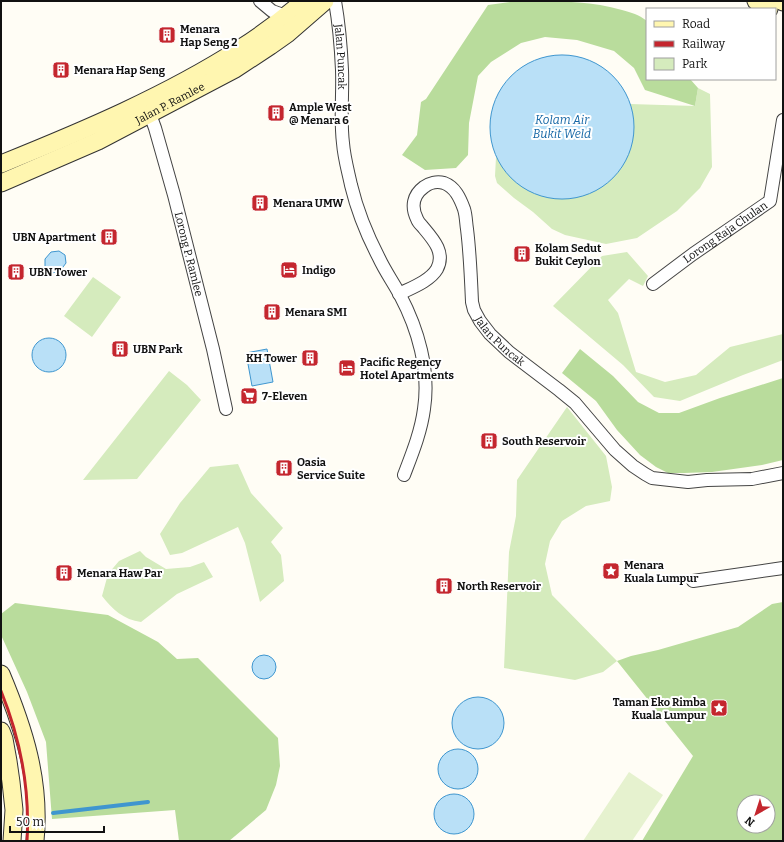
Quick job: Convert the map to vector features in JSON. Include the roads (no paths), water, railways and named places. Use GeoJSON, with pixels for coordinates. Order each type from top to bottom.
{"type":"FeatureCollection","features":[{"type":"Feature","properties":{"kind":"street"},"geometry":{"type":"LineString","coordinates":[[260,1],[272,11],[286,16]]}},
{"type":"Feature","properties":{"kind":"street","name":"Jalan P. Ramlee"},"geometry":{"type":"LineString","coordinates":[[147,107],[242,48],[304,1]]}},
{"type":"Feature","properties":{"kind":"street","name":"Jalan P. Ramlee"},"geometry":{"type":"LineString","coordinates":[[1,183],[147,107],[241,65],[286,34],[325,1]]}},
{"type":"Feature","properties":{"kind":"street","name":"Jalan Puncak"},"geometry":{"type":"LineString","coordinates":[[336,1],[342,71],[341,100],[343,142],[351,183],[358,209],[373,246],[399,294],[417,336],[424,369],[424,409],[420,428],[404,475]]}},
{"type":"Feature","properties":{"kind":"street"},"geometry":{"type":"LineString","coordinates":[[756,1],[768,8]]}},
{"type":"Feature","properties":{"kind":"street","name":"Lorong P. Ramlee"},"geometry":{"type":"LineString","coordinates":[[147,107],[155,128],[186,244],[213,348],[226,408]]}},
{"type":"Feature","properties":{"kind":"street","name":"Lorong Raja Chulan"},"geometry":{"type":"LineString","coordinates":[[653,284],[693,254],[770,201],[783,120]]}},
{"type":"Feature","properties":{"kind":"street","name":"Jalan P. Ramlee"},"geometry":{"type":"LineString","coordinates":[[1,164],[94,134]]}},
{"type":"Feature","properties":{"kind":"street","name":"Jalan Puncak"},"geometry":{"type":"LineString","coordinates":[[399,294],[424,282],[437,269],[440,258],[437,247],[417,219],[413,204],[419,191],[427,184],[443,183],[456,192],[465,210],[472,302],[474,310],[484,327],[509,352],[575,403],[623,458],[652,478],[688,482],[752,479],[783,473]]}},
{"type":"Feature","properties":{"kind":"street"},"geometry":{"type":"LineString","coordinates":[[693,581],[783,568]]}},
{"type":"Feature","properties":{"kind":"street"},"geometry":{"type":"LineString","coordinates":[[1,674],[17,713],[26,740],[32,767],[35,799],[35,841]]}},
{"type":"Feature","properties":{"kind":"street"},"geometry":{"type":"LineString","coordinates":[[1,731],[4,739],[12,789],[14,810],[12,841]]}},
{"type":"Feature","properties":{"kind":"water","name":"Kolam Air Bukit Weld"},"geometry":{"type":"Polygon","coordinates":[[[555,55],[569,55],[583,58],[602,67],[618,81],[631,106],[634,127],[631,148],[625,161],[618,173],[608,183],[583,196],[569,199],[555,199],[541,196],[522,187],[506,173],[493,148],[490,134],[490,120],[493,106],[502,87],[516,71],[541,58],[555,55]]]}},
{"type":"Feature","properties":{"kind":"water"},"geometry":{"type":"Polygon","coordinates":[[[59,251],[65,255],[66,263],[60,271],[52,273],[45,268],[45,259],[51,252],[59,251]]]}},
{"type":"Feature","properties":{"kind":"water"},"geometry":{"type":"Polygon","coordinates":[[[49,338],[61,343],[66,355],[61,367],[49,372],[37,367],[32,355],[37,343],[49,338]]]}},
{"type":"Feature","properties":{"kind":"water"},"geometry":{"type":"Polygon","coordinates":[[[267,349],[273,382],[252,386],[246,353],[267,349]]]}},
{"type":"Feature","properties":{"kind":"water"},"geometry":{"type":"Polygon","coordinates":[[[259,655],[269,655],[276,662],[276,672],[269,679],[259,679],[252,672],[252,662],[259,655]]]}},
{"type":"Feature","properties":{"kind":"water"},"geometry":{"type":"Polygon","coordinates":[[[478,697],[492,701],[500,709],[504,723],[500,737],[492,745],[478,749],[464,745],[456,737],[452,723],[456,709],[464,701],[478,697]]]}},
{"type":"Feature","properties":{"kind":"water"},"geometry":{"type":"Polygon","coordinates":[[[462,749],[469,752],[475,758],[478,769],[477,777],[469,786],[462,789],[454,789],[447,786],[439,777],[438,765],[441,758],[450,750],[462,749]]]}},
{"type":"Feature","properties":{"kind":"water"},"geometry":{"type":"Polygon","coordinates":[[[458,794],[465,797],[471,803],[474,814],[473,822],[465,831],[458,834],[450,834],[443,831],[435,822],[434,810],[437,803],[446,795],[458,794]]]}},
{"type":"Feature","properties":{"kind":"waterway"},"geometry":{"type":"LineString","coordinates":[[53,813],[148,802]]}},
{"type":"Feature","properties":{"kind":"railway"},"geometry":{"type":"LineString","coordinates":[[1,691],[14,727],[22,764],[27,803],[27,841]]}},
{"type":"Feature","properties":{"kind":"place","name":"Menara Hap Seng 2"},"geometry":{"type":"Point","coordinates":[167,35]}},
{"type":"Feature","properties":{"kind":"place","name":"Menara Hap Seng"},"geometry":{"type":"Point","coordinates":[61,70]}},
{"type":"Feature","properties":{"kind":"place","name":"Ample West @ Menara 6"},"geometry":{"type":"Point","coordinates":[276,113]}},
{"type":"Feature","properties":{"kind":"place","name":"Menara UMW"},"geometry":{"type":"Point","coordinates":[260,203]}},
{"type":"Feature","properties":{"kind":"place","name":"UBN Apartment"},"geometry":{"type":"Point","coordinates":[109,237]}},
{"type":"Feature","properties":{"kind":"place","name":"Kolam Sedut Bukit Ceylon"},"geometry":{"type":"Point","coordinates":[522,254]}},
{"type":"Feature","properties":{"kind":"place","name":"Indigo"},"geometry":{"type":"Point","coordinates":[289,270]}},
{"type":"Feature","properties":{"kind":"place","name":"UBN Tower"},"geometry":{"type":"Point","coordinates":[16,272]}},
{"type":"Feature","properties":{"kind":"place","name":"Menara SMI"},"geometry":{"type":"Point","coordinates":[272,312]}},
{"type":"Feature","properties":{"kind":"place","name":"UBN Park"},"geometry":{"type":"Point","coordinates":[120,349]}},
{"type":"Feature","properties":{"kind":"place","name":"KH Tower"},"geometry":{"type":"Point","coordinates":[310,358]}},
{"type":"Feature","properties":{"kind":"place","name":"Pacific Regency Hotel Apartments"},"geometry":{"type":"Point","coordinates":[347,368]}},
{"type":"Feature","properties":{"kind":"place","name":"7-Eleven"},"geometry":{"type":"Point","coordinates":[249,396]}},
{"type":"Feature","properties":{"kind":"place","name":"South Reservoir"},"geometry":{"type":"Point","coordinates":[489,441]}},
{"type":"Feature","properties":{"kind":"place","name":"Oasia Service Suite"},"geometry":{"type":"Point","coordinates":[284,468]}},
{"type":"Feature","properties":{"kind":"place","name":"Menara Kuala Lumpur"},"geometry":{"type":"Point","coordinates":[611,571]}},
{"type":"Feature","properties":{"kind":"place","name":"Menara Haw Par"},"geometry":{"type":"Point","coordinates":[64,573]}},
{"type":"Feature","properties":{"kind":"place","name":"North Reservoir"},"geometry":{"type":"Point","coordinates":[444,586]}},
{"type":"Feature","properties":{"kind":"place","name":"Taman Eko Rimba Kuala Lumpur"},"geometry":{"type":"Point","coordinates":[719,708]}}]}
